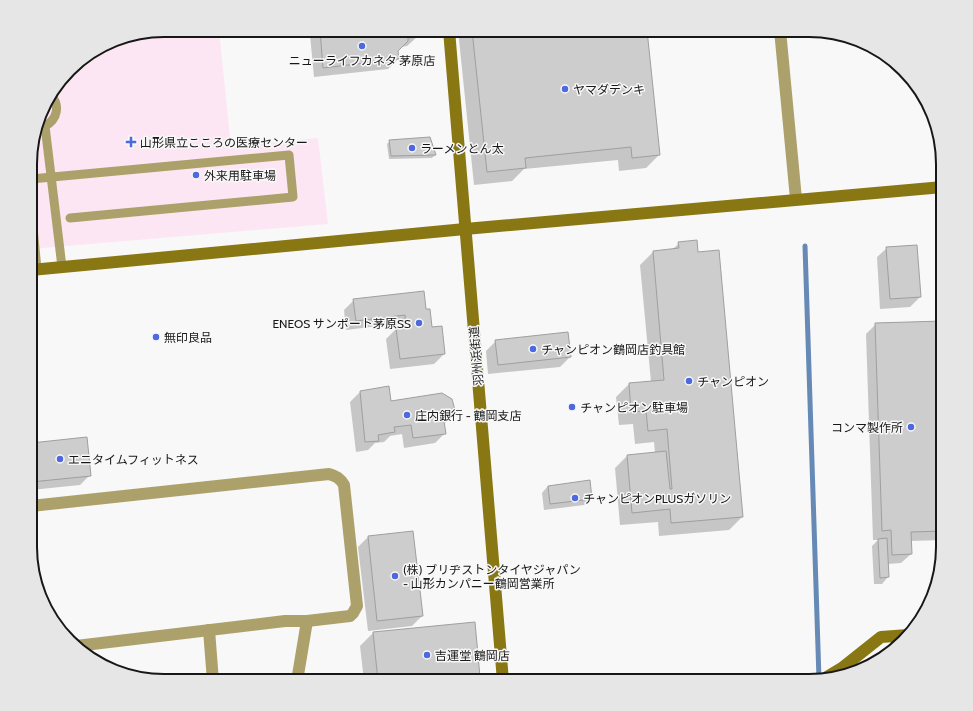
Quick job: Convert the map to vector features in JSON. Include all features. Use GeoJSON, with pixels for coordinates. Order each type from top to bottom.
{"type":"FeatureCollection","features":[{"type":"Feature","properties":{"kind":"street","name":"羽州浜街道"},"geometry":{"type":"LineString","coordinates":[[451,37],[502,674]]}},
{"type":"Feature","properties":{"kind":"street"},"geometry":{"type":"LineString","coordinates":[[781,37],[796,199]]}},
{"type":"Feature","properties":{"kind":"street"},"geometry":{"type":"LineString","coordinates":[[37,270],[465,229],[936,188]]}},
{"type":"Feature","properties":{"kind":"street"},"geometry":{"type":"LineString","coordinates":[[37,505],[329,474],[336,476],[344,485],[356,606],[350,616],[307,621],[285,621],[84,645]]}},
{"type":"Feature","properties":{"kind":"street"},"geometry":{"type":"LineString","coordinates":[[298,674],[307,621]]}},
{"type":"Feature","properties":{"kind":"street"},"geometry":{"type":"LineString","coordinates":[[208,630],[212,674]]}},
{"type":"Feature","properties":{"kind":"street"},"geometry":{"type":"LineString","coordinates":[[838,671],[881,637],[900,635]]}},
{"type":"Feature","properties":{"kind":"lane"},"geometry":{"type":"LineString","coordinates":[[55,99],[57,106],[56,114],[53,120],[45,126],[62,267]]}},
{"type":"Feature","properties":{"kind":"lane"},"geometry":{"type":"LineString","coordinates":[[37,178],[289,155],[293,197],[70,218]]}},
{"type":"Feature","properties":{"kind":"shaded area","name":"山形県立こころの医療センター"},"geometry":{"type":"Polygon","coordinates":[[[220,37],[231,147],[318,138],[328,224],[37,248],[37,164],[41,131],[54,101],[69,80],[87,63],[108,50],[123,44],[148,38],[220,37]]]}},
{"type":"Feature","properties":{"kind":"building","name":"ニューライフカネタ 茅原店"},"geometry":{"type":"Polygon","coordinates":[[[321,37],[418,37],[408,38],[408,41],[398,51],[399,59],[323,68],[321,37]]]}},
{"type":"Feature","properties":{"kind":"building","name":"ヤマダデンキ"},"geometry":{"type":"Polygon","coordinates":[[[473,37],[648,37],[660,155],[632,158],[631,147],[525,158],[526,168],[487,172],[473,37]]]}},
{"type":"Feature","properties":{"kind":"building","name":"ラーメンとん太"},"geometry":{"type":"Polygon","coordinates":[[[430,137],[436,155],[391,156],[389,140],[430,137]]]}},
{"type":"Feature","properties":{"kind":"building","name":"チャンピオン"},"geometry":{"type":"Polygon","coordinates":[[[697,240],[698,252],[719,250],[743,517],[671,523],[670,509],[632,513],[627,455],[666,451],[670,489],[672,489],[667,429],[648,431],[646,411],[631,412],[629,383],[664,380],[653,251],[679,248],[678,242],[697,240]]]}},
{"type":"Feature","properties":{"kind":"building"},"geometry":{"type":"Polygon","coordinates":[[[917,245],[921,297],[890,299],[886,247],[917,245]]]}},
{"type":"Feature","properties":{"kind":"building","name":"ENEOS サンポート茅原SS"},"geometry":{"type":"Polygon","coordinates":[[[424,291],[426,309],[430,309],[432,327],[442,326],[445,354],[400,359],[396,328],[406,326],[405,315],[356,321],[353,299],[424,291]]]}},
{"type":"Feature","properties":{"kind":"building","name":"コンマ製作所"},"geometry":{"type":"Polygon","coordinates":[[[936,321],[936,531],[911,532],[912,554],[892,555],[891,530],[882,531],[875,323],[936,321]]]}},
{"type":"Feature","properties":{"kind":"building","name":"チャンピオン鶴岡店釣具館"},"geometry":{"type":"Polygon","coordinates":[[[568,332],[571,357],[498,365],[495,340],[568,332]]]}},
{"type":"Feature","properties":{"kind":"building","name":"庄内銀行 - 鶴岡支店"},"geometry":{"type":"Polygon","coordinates":[[[389,386],[391,401],[442,393],[452,399],[455,410],[450,420],[444,421],[446,434],[413,438],[411,425],[394,427],[395,432],[378,435],[379,441],[365,442],[360,391],[389,386]]]}},
{"type":"Feature","properties":{"kind":"building","name":"エニタイムフィットネス"},"geometry":{"type":"Polygon","coordinates":[[[87,437],[91,476],[37,481],[37,442],[87,437]]]}},
{"type":"Feature","properties":{"kind":"building"},"geometry":{"type":"Polygon","coordinates":[[[590,480],[592,499],[550,504],[548,486],[590,480]]]}},
{"type":"Feature","properties":{"kind":"building","name":"(株) ブリヂストンタイヤジャパン - 山形カンパニー鶴岡営業所"},"geometry":{"type":"Polygon","coordinates":[[[413,531],[423,616],[377,621],[368,536],[413,531]]]}},
{"type":"Feature","properties":{"kind":"building"},"geometry":{"type":"Polygon","coordinates":[[[887,538],[889,577],[880,578],[878,539],[887,538]]]}},
{"type":"Feature","properties":{"kind":"building","name":"吉運堂 鶴岡店"},"geometry":{"type":"Polygon","coordinates":[[[475,622],[480,674],[377,674],[373,632],[475,622]]]}},
{"type":"Feature","properties":{"kind":"waterway"},"geometry":{"type":"LineString","coordinates":[[805,246],[819,674]]}},
{"type":"Feature","properties":{"kind":"place","name":"ニューライフカネタ 茅原店"},"geometry":{"type":"Point","coordinates":[362,46]}},
{"type":"Feature","properties":{"kind":"place","name":"ヤマダデンキ"},"geometry":{"type":"Point","coordinates":[565,89]}},
{"type":"Feature","properties":{"kind":"place","name":"山形県立こころの医療センター"},"geometry":{"type":"Point","coordinates":[131,142]}},
{"type":"Feature","properties":{"kind":"place","name":"ラーメンとん太"},"geometry":{"type":"Point","coordinates":[412,148]}},
{"type":"Feature","properties":{"kind":"place","name":"外来用駐車場"},"geometry":{"type":"Point","coordinates":[196,175]}},
{"type":"Feature","properties":{"kind":"place","name":"ENEOS サンポート茅原SS"},"geometry":{"type":"Point","coordinates":[419,323]}},
{"type":"Feature","properties":{"kind":"place","name":"無印良品"},"geometry":{"type":"Point","coordinates":[156,337]}},
{"type":"Feature","properties":{"kind":"place","name":"チャンピオン鶴岡店釣具館"},"geometry":{"type":"Point","coordinates":[533,349]}},
{"type":"Feature","properties":{"kind":"place","name":"チャンピオン"},"geometry":{"type":"Point","coordinates":[689,381]}},
{"type":"Feature","properties":{"kind":"place","name":"チャンピオン駐車場"},"geometry":{"type":"Point","coordinates":[572,407]}},
{"type":"Feature","properties":{"kind":"place","name":"庄内銀行 - 鶴岡支店"},"geometry":{"type":"Point","coordinates":[407,415]}},
{"type":"Feature","properties":{"kind":"place","name":"コンマ製作所"},"geometry":{"type":"Point","coordinates":[911,427]}},
{"type":"Feature","properties":{"kind":"place","name":"エニタイムフィットネス"},"geometry":{"type":"Point","coordinates":[60,459]}},
{"type":"Feature","properties":{"kind":"place","name":"チャンピオンPLUSガソリン"},"geometry":{"type":"Point","coordinates":[575,498]}},
{"type":"Feature","properties":{"kind":"place","name":"(株) ブリヂストンタイヤジャパン - 山形カンパニー鶴岡営業所"},"geometry":{"type":"Point","coordinates":[395,576]}},
{"type":"Feature","properties":{"kind":"place","name":"吉運堂 鶴岡店"},"geometry":{"type":"Point","coordinates":[427,655]}}]}
